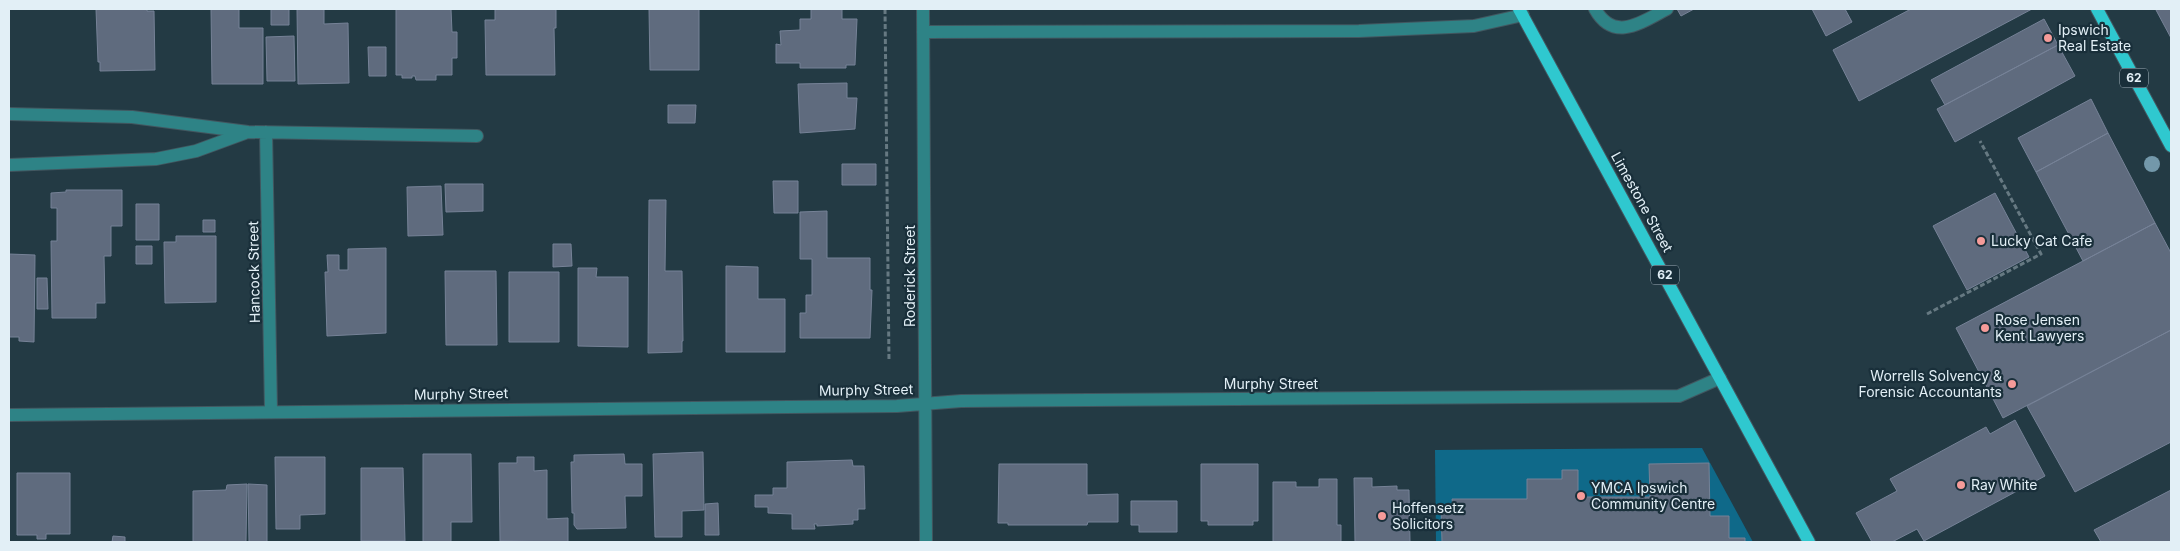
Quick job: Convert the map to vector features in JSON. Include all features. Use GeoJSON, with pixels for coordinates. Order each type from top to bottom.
{"type":"FeatureCollection","features":[{"type":"Feature","properties":{"kind":"main road","name":"62"},"geometry":{"type":"LineString","coordinates":[[2097,9],[2171,146]]}},
{"type":"Feature","properties":{"kind":"main road","name":"Limestone Street"},"geometry":{"type":"LineString","coordinates":[[1521,12],[1810,542]]}},
{"type":"Feature","properties":{"kind":"street","name":"Roderick Street"},"geometry":{"type":"LineString","coordinates":[[923,9],[926,542]]}},
{"type":"Feature","properties":{"kind":"street"},"geometry":{"type":"LineString","coordinates":[[1595,9],[1607,23],[1618,28],[1639,24],[1667,9]]}},
{"type":"Feature","properties":{"kind":"street"},"geometry":{"type":"LineString","coordinates":[[923,32],[1359,31],[1474,26],[1521,12]]}},
{"type":"Feature","properties":{"kind":"street"},"geometry":{"type":"LineString","coordinates":[[9,114],[132,117],[248,132],[477,136]]}},
{"type":"Feature","properties":{"kind":"street"},"geometry":{"type":"LineString","coordinates":[[9,165],[156,159],[196,151],[248,132]]}},
{"type":"Feature","properties":{"kind":"street","name":"Hancock Street"},"geometry":{"type":"LineString","coordinates":[[266,132],[272,411]]}},
{"type":"Feature","properties":{"kind":"street","name":"Murphy Street"},"geometry":{"type":"LineString","coordinates":[[9,415],[926,404],[961,401],[1679,396],[1720,378]]}},
{"type":"Feature","properties":{"kind":"path"},"geometry":{"type":"LineString","coordinates":[[885,9],[888,361]]}},
{"type":"Feature","properties":{"kind":"path"},"geometry":{"type":"LineString","coordinates":[[1927,314],[2041,254],[1980,141]]}},
{"type":"Feature","properties":{"kind":"shaded area","name":"YMCA Ipswich Community Centre"},"geometry":{"type":"Polygon","coordinates":[[[1702,448],[1753,542],[1436,542],[1435,450],[1702,448]]]}},
{"type":"Feature","properties":{"kind":"building"},"geometry":{"type":"Polygon","coordinates":[[[96,9],[147,9],[147,11],[154,11],[155,70],[100,71],[96,9]]]}},
{"type":"Feature","properties":{"kind":"building"},"geometry":{"type":"Polygon","coordinates":[[[211,9],[239,9],[239,28],[263,28],[263,84],[212,84],[211,9]]]}},
{"type":"Feature","properties":{"kind":"building"},"geometry":{"type":"Polygon","coordinates":[[[271,9],[289,9],[289,25],[271,25],[271,9]]]}},
{"type":"Feature","properties":{"kind":"building"},"geometry":{"type":"Polygon","coordinates":[[[297,9],[324,9],[324,24],[348,23],[349,83],[298,84],[297,9]]]}},
{"type":"Feature","properties":{"kind":"building"},"geometry":{"type":"Polygon","coordinates":[[[396,9],[451,9],[452,32],[457,32],[457,58],[452,58],[452,75],[436,75],[436,80],[416,80],[415,76],[412,76],[412,78],[402,78],[402,75],[396,75],[396,9]]]}},
{"type":"Feature","properties":{"kind":"building"},"geometry":{"type":"Polygon","coordinates":[[[495,9],[556,9],[556,28],[554,28],[555,75],[486,75],[485,20],[495,20],[495,9]]]}},
{"type":"Feature","properties":{"kind":"building"},"geometry":{"type":"Polygon","coordinates":[[[649,9],[699,9],[699,70],[650,70],[649,9]]]}},
{"type":"Feature","properties":{"kind":"building"},"geometry":{"type":"Polygon","coordinates":[[[811,9],[842,9],[842,19],[857,19],[855,65],[846,65],[846,68],[800,68],[800,63],[776,63],[776,44],[781,45],[780,31],[800,30],[800,19],[811,19],[811,9]]]}},
{"type":"Feature","properties":{"kind":"building"},"geometry":{"type":"Polygon","coordinates":[[[1677,9],[1694,9],[1681,16],[1677,9]]]}},
{"type":"Feature","properties":{"kind":"building"},"geometry":{"type":"Polygon","coordinates":[[[1812,9],[1845,9],[1852,22],[1826,36],[1812,9]]]}},
{"type":"Feature","properties":{"kind":"building"},"geometry":{"type":"Polygon","coordinates":[[[1911,9],[2032,9],[1859,101],[1833,50],[1911,9]]]}},
{"type":"Feature","properties":{"kind":"building"},"geometry":{"type":"Polygon","coordinates":[[[2171,9],[2171,38],[2156,10],[2171,9]]]}},
{"type":"Feature","properties":{"kind":"building"},"geometry":{"type":"Polygon","coordinates":[[[2044,19],[2058,45],[1945,105],[1931,80],[2044,19]]]}},
{"type":"Feature","properties":{"kind":"building"},"geometry":{"type":"Polygon","coordinates":[[[294,36],[295,81],[267,81],[266,37],[294,36]]]}},
{"type":"Feature","properties":{"kind":"building"},"geometry":{"type":"Polygon","coordinates":[[[2058,45],[2075,76],[1955,142],[1937,109],[2058,45]]]}},
{"type":"Feature","properties":{"kind":"building"},"geometry":{"type":"Polygon","coordinates":[[[368,47],[386,47],[386,76],[369,76],[368,47]]]}},
{"type":"Feature","properties":{"kind":"building"},"geometry":{"type":"Polygon","coordinates":[[[847,83],[847,98],[857,98],[855,129],[800,133],[798,84],[847,83]]]}},
{"type":"Feature","properties":{"kind":"building"},"geometry":{"type":"Polygon","coordinates":[[[2091,99],[2108,133],[2036,172],[2018,138],[2091,99]]]}},
{"type":"Feature","properties":{"kind":"building"},"geometry":{"type":"Polygon","coordinates":[[[668,105],[696,105],[695,123],[668,123],[668,105]]]}},
{"type":"Feature","properties":{"kind":"building"},"geometry":{"type":"Polygon","coordinates":[[[2108,133],[2155,223],[2083,261],[2036,172],[2108,133]]]}},
{"type":"Feature","properties":{"kind":"building"},"geometry":{"type":"Polygon","coordinates":[[[842,164],[876,164],[876,185],[842,185],[842,164]]]}},
{"type":"Feature","properties":{"kind":"building"},"geometry":{"type":"Polygon","coordinates":[[[773,181],[798,181],[798,213],[774,213],[773,181]]]}},
{"type":"Feature","properties":{"kind":"building"},"geometry":{"type":"Polygon","coordinates":[[[445,184],[483,184],[483,211],[446,212],[445,184]]]}},
{"type":"Feature","properties":{"kind":"building"},"geometry":{"type":"Polygon","coordinates":[[[441,186],[443,235],[408,236],[407,187],[441,186]]]}},
{"type":"Feature","properties":{"kind":"building"},"geometry":{"type":"Polygon","coordinates":[[[66,190],[122,190],[122,226],[111,226],[111,256],[104,256],[105,303],[96,303],[96,318],[52,318],[51,241],[57,241],[57,208],[51,208],[51,193],[66,192],[66,190]]]}},
{"type":"Feature","properties":{"kind":"building","name":"Lucky Cat Cafe"},"geometry":{"type":"Polygon","coordinates":[[[1995,193],[2029,257],[1967,290],[1933,226],[1995,193]]]}},
{"type":"Feature","properties":{"kind":"building"},"geometry":{"type":"Polygon","coordinates":[[[649,200],[666,200],[665,271],[682,271],[682,352],[648,353],[649,200]]]}},
{"type":"Feature","properties":{"kind":"building"},"geometry":{"type":"Polygon","coordinates":[[[136,204],[159,204],[159,240],[136,240],[136,204]]]}},
{"type":"Feature","properties":{"kind":"building"},"geometry":{"type":"Polygon","coordinates":[[[827,211],[827,258],[870,258],[870,290],[872,290],[870,338],[800,338],[800,313],[806,313],[806,295],[812,295],[812,259],[800,259],[800,212],[827,211]]]}},
{"type":"Feature","properties":{"kind":"building"},"geometry":{"type":"Polygon","coordinates":[[[203,220],[215,220],[215,232],[203,232],[203,220]]]}},
{"type":"Feature","properties":{"kind":"building"},"geometry":{"type":"Polygon","coordinates":[[[2155,223],[2171,253],[2171,330],[2003,418],[1956,328],[2155,223]]]}},
{"type":"Feature","properties":{"kind":"building"},"geometry":{"type":"Polygon","coordinates":[[[176,236],[216,236],[216,302],[165,303],[164,242],[176,242],[176,236]]]}},
{"type":"Feature","properties":{"kind":"building"},"geometry":{"type":"Polygon","coordinates":[[[553,244],[571,244],[572,266],[553,267],[553,244]]]}},
{"type":"Feature","properties":{"kind":"building"},"geometry":{"type":"Polygon","coordinates":[[[136,246],[152,246],[152,264],[136,264],[136,246]]]}},
{"type":"Feature","properties":{"kind":"building"},"geometry":{"type":"Polygon","coordinates":[[[386,248],[386,333],[327,336],[325,272],[328,272],[327,255],[339,255],[339,270],[348,270],[348,249],[386,248]]]}},
{"type":"Feature","properties":{"kind":"building"},"geometry":{"type":"Polygon","coordinates":[[[9,254],[35,255],[34,342],[19,341],[19,337],[9,337],[9,254]]]}},
{"type":"Feature","properties":{"kind":"building"},"geometry":{"type":"Polygon","coordinates":[[[726,266],[758,267],[758,299],[785,299],[785,352],[726,352],[726,266]]]}},
{"type":"Feature","properties":{"kind":"building"},"geometry":{"type":"Polygon","coordinates":[[[578,268],[597,268],[596,277],[628,277],[628,347],[578,346],[578,268]]]}},
{"type":"Feature","properties":{"kind":"building"},"geometry":{"type":"Polygon","coordinates":[[[445,271],[496,271],[497,345],[446,345],[445,271]]]}},
{"type":"Feature","properties":{"kind":"building"},"geometry":{"type":"Polygon","coordinates":[[[509,272],[559,272],[559,342],[509,342],[509,272]]]}},
{"type":"Feature","properties":{"kind":"building"},"geometry":{"type":"Polygon","coordinates":[[[37,278],[47,278],[48,309],[37,309],[37,278]]]}},
{"type":"Feature","properties":{"kind":"building"},"geometry":{"type":"Polygon","coordinates":[[[2171,330],[2171,442],[2075,492],[2027,406],[2171,330]]]}},
{"type":"Feature","properties":{"kind":"building","name":"Ray White"},"geometry":{"type":"Polygon","coordinates":[[[2015,420],[2045,476],[1924,541],[1917,529],[1892,542],[1872,542],[1856,513],[1897,491],[1890,479],[1986,427],[1990,434],[2015,420]]]}},
{"type":"Feature","properties":{"kind":"building"},"geometry":{"type":"Polygon","coordinates":[[[703,452],[704,510],[682,511],[682,537],[655,537],[653,454],[703,452]]]}},
{"type":"Feature","properties":{"kind":"building"},"geometry":{"type":"Polygon","coordinates":[[[423,454],[471,454],[472,522],[451,522],[451,542],[423,542],[423,454]]]}},
{"type":"Feature","properties":{"kind":"building"},"geometry":{"type":"Polygon","coordinates":[[[624,454],[625,464],[642,464],[642,496],[625,496],[626,528],[577,529],[574,525],[574,513],[572,513],[571,462],[574,462],[574,455],[624,454]]]}},
{"type":"Feature","properties":{"kind":"building"},"geometry":{"type":"Polygon","coordinates":[[[275,457],[325,457],[325,514],[300,515],[300,529],[276,529],[275,457]]]}},
{"type":"Feature","properties":{"kind":"building"},"geometry":{"type":"Polygon","coordinates":[[[517,457],[534,457],[534,471],[547,470],[547,519],[568,518],[568,542],[500,541],[499,463],[517,463],[517,457]]]}},
{"type":"Feature","properties":{"kind":"building"},"geometry":{"type":"Polygon","coordinates":[[[852,460],[853,466],[864,466],[865,509],[858,509],[858,520],[853,520],[853,524],[817,526],[817,524],[814,524],[815,529],[792,529],[792,514],[768,513],[768,507],[755,507],[755,495],[773,495],[773,488],[787,488],[787,462],[852,460]]]}},
{"type":"Feature","properties":{"kind":"building"},"geometry":{"type":"Polygon","coordinates":[[[1709,463],[1710,516],[1729,516],[1729,538],[1745,538],[1745,542],[1442,542],[1441,507],[1453,507],[1452,499],[1527,499],[1527,479],[1562,479],[1562,470],[1578,470],[1578,497],[1650,497],[1649,464],[1709,463]]]}},
{"type":"Feature","properties":{"kind":"building"},"geometry":{"type":"Polygon","coordinates":[[[999,464],[1087,464],[1087,495],[1118,494],[1118,522],[1088,522],[1087,525],[1008,525],[1008,523],[998,523],[999,464]]]}},
{"type":"Feature","properties":{"kind":"building"},"geometry":{"type":"Polygon","coordinates":[[[1201,464],[1258,464],[1258,521],[1253,521],[1253,525],[1208,525],[1208,521],[1201,521],[1201,464]]]}},
{"type":"Feature","properties":{"kind":"building"},"geometry":{"type":"Polygon","coordinates":[[[361,468],[403,468],[405,541],[361,541],[361,468]]]}},
{"type":"Feature","properties":{"kind":"building"},"geometry":{"type":"Polygon","coordinates":[[[17,473],[70,473],[70,534],[46,534],[46,539],[37,539],[37,535],[17,535],[17,473]]]}},
{"type":"Feature","properties":{"kind":"building","name":"Hoffensetz Solicitors"},"geometry":{"type":"Polygon","coordinates":[[[1354,478],[1372,478],[1372,487],[1397,486],[1397,490],[1409,490],[1410,542],[1355,542],[1354,478]]]}},
{"type":"Feature","properties":{"kind":"building"},"geometry":{"type":"Polygon","coordinates":[[[1319,479],[1337,479],[1337,525],[1341,525],[1341,542],[1273,542],[1273,482],[1296,482],[1296,487],[1319,487],[1319,479]]]}},
{"type":"Feature","properties":{"kind":"building"},"geometry":{"type":"Polygon","coordinates":[[[247,484],[246,542],[193,542],[193,491],[226,490],[227,485],[247,484]]]}},
{"type":"Feature","properties":{"kind":"building"},"geometry":{"type":"Polygon","coordinates":[[[248,484],[267,485],[267,542],[249,542],[248,484]]]}},
{"type":"Feature","properties":{"kind":"building"},"geometry":{"type":"Polygon","coordinates":[[[2171,490],[2171,542],[2101,542],[2094,530],[2171,490]]]}},
{"type":"Feature","properties":{"kind":"building"},"geometry":{"type":"Polygon","coordinates":[[[1131,501],[1177,501],[1177,532],[1139,532],[1139,525],[1131,525],[1131,501]]]}},
{"type":"Feature","properties":{"kind":"building"},"geometry":{"type":"Polygon","coordinates":[[[718,503],[719,535],[705,535],[705,504],[718,503]]]}},
{"type":"Feature","properties":{"kind":"building"},"geometry":{"type":"Polygon","coordinates":[[[113,536],[125,537],[125,542],[112,542],[113,536]]]}},
{"type":"Feature","properties":{"kind":"place","name":"Ipswich Real Estate"},"geometry":{"type":"Point","coordinates":[2048,38]}},
{"type":"Feature","properties":{"kind":"place","name":"Lucky Cat Cafe"},"geometry":{"type":"Point","coordinates":[1981,241]}},
{"type":"Feature","properties":{"kind":"place","name":"Rose Jensen Kent Lawyers"},"geometry":{"type":"Point","coordinates":[1985,328]}},
{"type":"Feature","properties":{"kind":"place","name":"Worrells Solvency & Forensic Accountants"},"geometry":{"type":"Point","coordinates":[2012,384]}},
{"type":"Feature","properties":{"kind":"place","name":"Ray White"},"geometry":{"type":"Point","coordinates":[1961,485]}},
{"type":"Feature","properties":{"kind":"place","name":"YMCA Ipswich Community Centre"},"geometry":{"type":"Point","coordinates":[1581,496]}},
{"type":"Feature","properties":{"kind":"place","name":"Hoffensetz Solicitors"},"geometry":{"type":"Point","coordinates":[1382,516]}}]}
